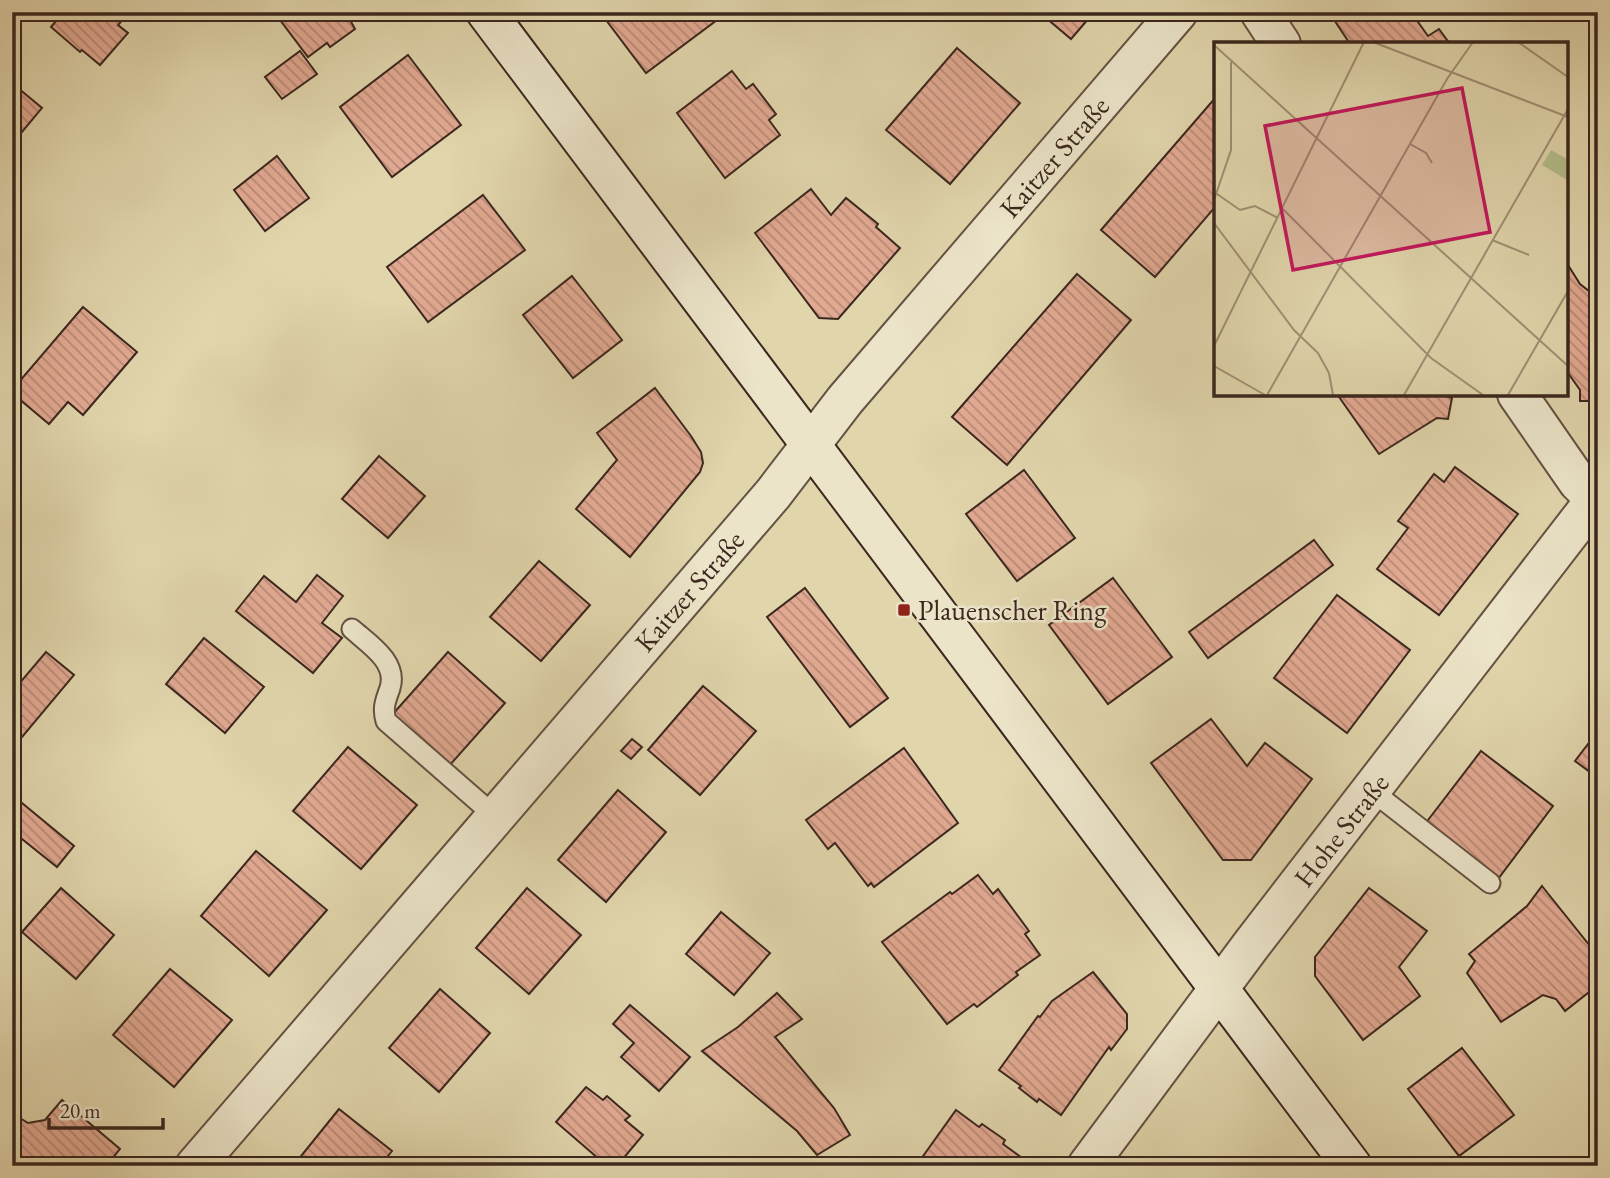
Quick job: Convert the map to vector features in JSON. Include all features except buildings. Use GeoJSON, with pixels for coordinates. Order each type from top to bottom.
{"type":"FeatureCollection","features":[{"type":"Feature","properties":{"kind":"street"},"geometry":{"type":"LineString","coordinates":[[486,12],[1352,1166]]}},
{"type":"Feature","properties":{"kind":"street","name":"Kaitzer Straße"},"geometry":{"type":"LineString","coordinates":[[195,1166],[773,494],[854,389],[1178,12]]}},
{"type":"Feature","properties":{"kind":"street"},"geometry":{"type":"LineString","coordinates":[[1260,12],[1280,42]]}},
{"type":"Feature","properties":{"kind":"street"},"geometry":{"type":"LineString","coordinates":[[1518,396],[1571,473],[1597,497]]}},
{"type":"Feature","properties":{"kind":"street","name":"Hohe Straße"},"geometry":{"type":"LineString","coordinates":[[1087,1166],[1597,497]]}},
{"type":"Feature","properties":{"kind":"lane"},"geometry":{"type":"LineString","coordinates":[[352,629],[383,656],[390,669],[391,682],[383,712],[386,721],[496,817]]}},
{"type":"Feature","properties":{"kind":"lane"},"geometry":{"type":"LineString","coordinates":[[1372,791],[1490,883]]}},
{"type":"Feature","properties":{"kind":"place","name":"Plauenscher Ring"},"geometry":{"type":"Point","coordinates":[904,610]}}]}
